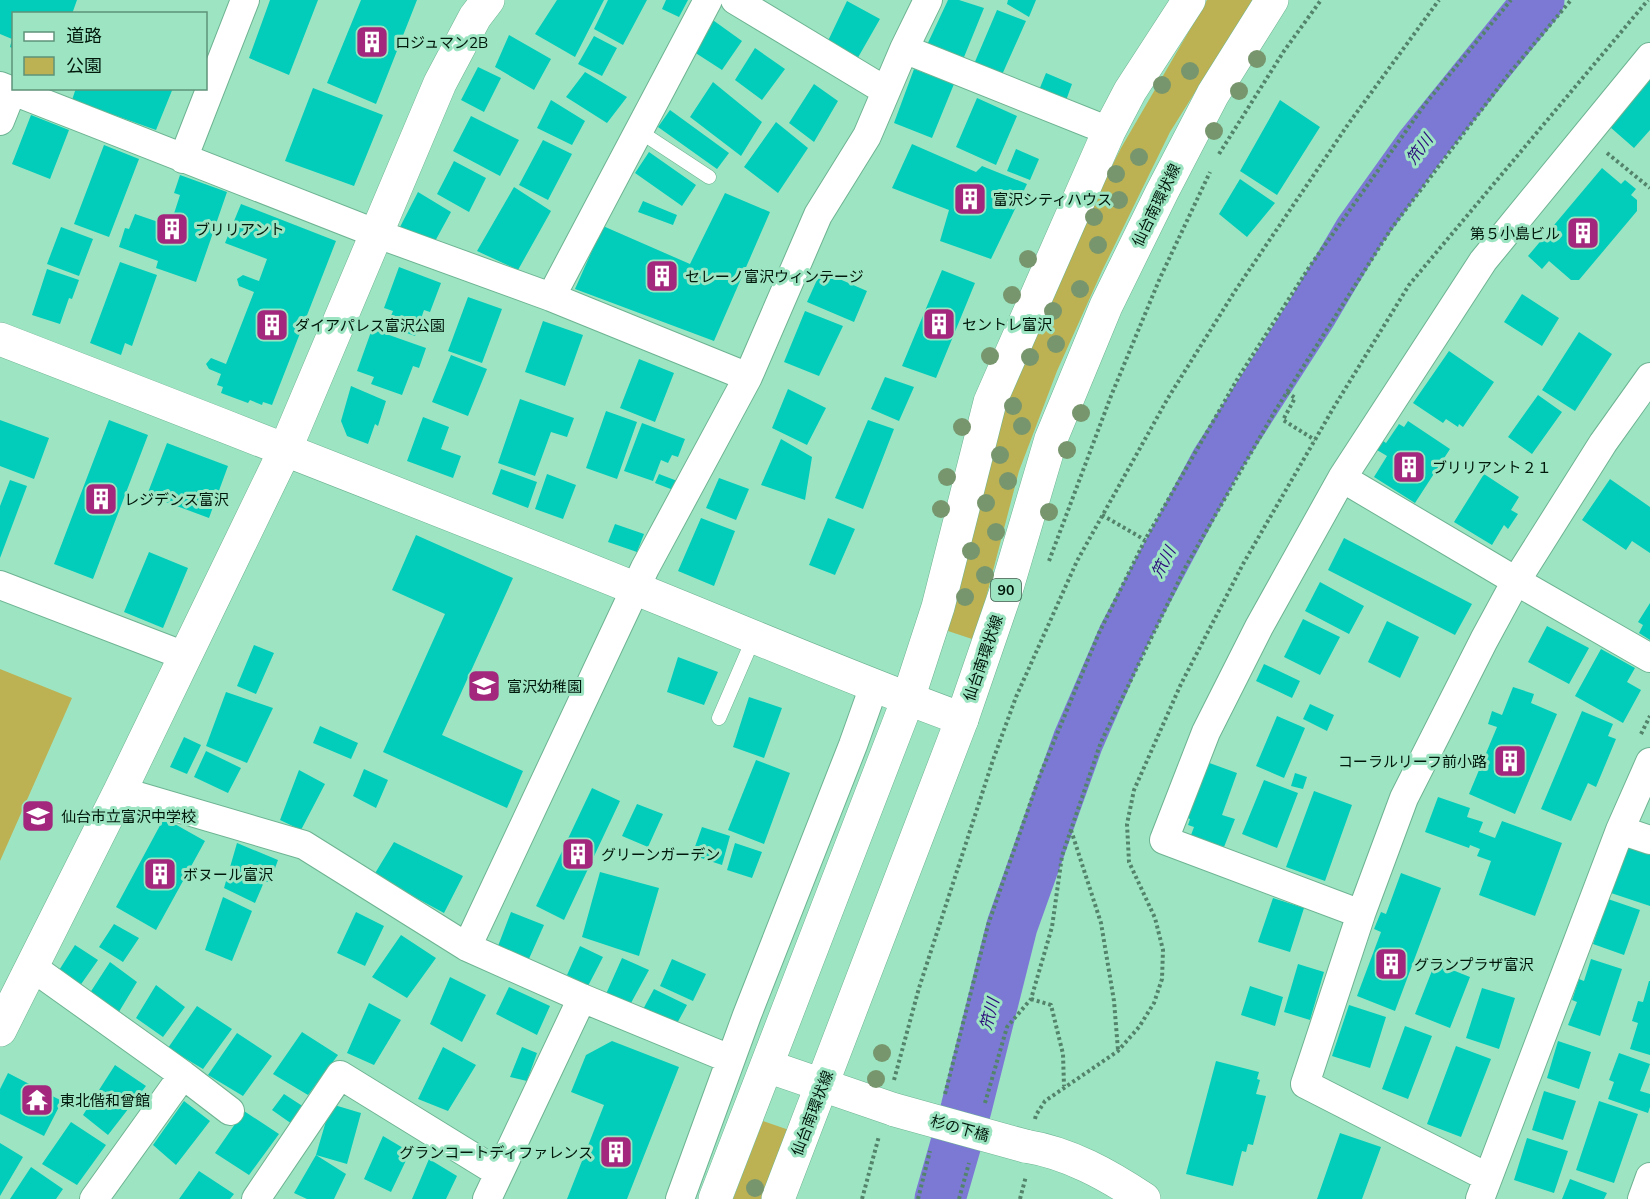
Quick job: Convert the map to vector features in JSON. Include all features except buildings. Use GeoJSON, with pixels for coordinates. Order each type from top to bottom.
{"type":"FeatureCollection","features":[{"type":"Feature","properties":{"kind":"street"},"geometry":{"type":"LineString","coordinates":[[183,159],[245,0]]}},
{"type":"Feature","properties":{"kind":"street"},"geometry":{"type":"LineString","coordinates":[[0,1030],[120,791],[285,450],[440,83],[475,17],[488,0]]}},
{"type":"Feature","properties":{"kind":"street"},"geometry":{"type":"LineString","coordinates":[[551,297],[708,0]]}},
{"type":"Feature","properties":{"kind":"street"},"geometry":{"type":"LineString","coordinates":[[735,0],[886,91]]}},
{"type":"Feature","properties":{"kind":"street"},"geometry":{"type":"LineString","coordinates":[[467,947],[635,588],[748,377],[818,215],[867,136],[904,49],[928,0]]}},
{"type":"Feature","properties":{"kind":"street"},"geometry":{"type":"LineString","coordinates":[[715,1199],[908,699],[938,607],[990,402],[1109,131],[1130,91],[1189,0]]}},
{"type":"Feature","properties":{"kind":"street","name":"仙台南環状線"},"geometry":{"type":"LineString","coordinates":[[778,1199],[963,719],[1006,591],[1051,439],[1106,306],[1162,192],[1213,94],[1272,0]]}},
{"type":"Feature","properties":{"kind":"street"},"geometry":{"type":"LineString","coordinates":[[904,49],[1109,131]]}},
{"type":"Feature","properties":{"kind":"street"},"geometry":{"type":"LineString","coordinates":[[1361,914],[1164,840],[1206,732],[1259,627],[1342,478],[1483,261],[1650,57]]}},
{"type":"Feature","properties":{"kind":"street"},"geometry":{"type":"LineString","coordinates":[[0,121],[6,88],[375,233],[551,297],[748,377]]}},
{"type":"Feature","properties":{"kind":"street"},"geometry":{"type":"LineString","coordinates":[[0,339],[635,588],[874,686],[963,719]]}},
{"type":"Feature","properties":{"kind":"street"},"geometry":{"type":"LineString","coordinates":[[1650,377],[1603,443],[1515,581],[1404,798],[1361,914],[1305,1084],[1483,1188],[1620,830],[1650,762]]}},
{"type":"Feature","properties":{"kind":"street"},"geometry":{"type":"LineString","coordinates":[[1342,478],[1650,658]]}},
{"type":"Feature","properties":{"kind":"street"},"geometry":{"type":"LineString","coordinates":[[0,585],[185,656]]}},
{"type":"Feature","properties":{"kind":"street"},"geometry":{"type":"LineString","coordinates":[[680,1199],[730,1059],[874,686]]}},
{"type":"Feature","properties":{"kind":"street"},"geometry":{"type":"LineString","coordinates":[[120,791],[304,845],[467,947],[582,998],[730,1059]]}},
{"type":"Feature","properties":{"kind":"street"},"geometry":{"type":"LineString","coordinates":[[1620,830],[1650,840]]}},
{"type":"Feature","properties":{"kind":"street"},"geometry":{"type":"LineString","coordinates":[[32,967],[183,1075],[230,1112]]}},
{"type":"Feature","properties":{"kind":"street"},"geometry":{"type":"LineString","coordinates":[[487,1199],[582,998]]}},
{"type":"Feature","properties":{"kind":"street","name":"杉の下橋"},"geometry":{"type":"LineString","coordinates":[[767,1066],[891,1108],[1025,1146],[1056,1152],[1114,1179],[1144,1199]]}},
{"type":"Feature","properties":{"kind":"street"},"geometry":{"type":"LineString","coordinates":[[94,1199],[183,1075]]}},
{"type":"Feature","properties":{"kind":"street"},"geometry":{"type":"LineString","coordinates":[[256,1199],[340,1075],[499,1173]]}},
{"type":"Feature","properties":{"kind":"street"},"geometry":{"type":"LineString","coordinates":[[1642,1199],[1650,1177]]}},
{"type":"Feature","properties":{"kind":"lane"},"geometry":{"type":"LineString","coordinates":[[639,131],[709,177]]}},
{"type":"Feature","properties":{"kind":"lane"},"geometry":{"type":"LineString","coordinates":[[719,718],[754,637]]}},
{"type":"Feature","properties":{"kind":"path"},"geometry":{"type":"LineString","coordinates":[[1216,158],[1284,51],[1321,0]]}},
{"type":"Feature","properties":{"kind":"path"},"geometry":{"type":"LineString","coordinates":[[862,1199],[891,1108],[923,977],[993,760],[1016,697],[1077,561],[1168,398],[1235,291],[1349,123],[1439,0]]}},
{"type":"Feature","properties":{"kind":"path"},"geometry":{"type":"LineString","coordinates":[[944,1096],[988,925],[1040,775],[1099,633],[1145,540],[1238,378],[1310,266],[1425,103],[1511,0]]}},
{"type":"Feature","properties":{"kind":"path"},"geometry":{"type":"LineString","coordinates":[[982,1113],[1007,1027],[1031,999],[1052,927],[1062,856],[1101,742],[1185,568],[1287,392],[1391,229],[1508,75],[1571,0]]}},
{"type":"Feature","properties":{"kind":"path"},"geometry":{"type":"LineString","coordinates":[[1586,135],[1650,188]]}},
{"type":"Feature","properties":{"kind":"path"},"geometry":{"type":"LineString","coordinates":[[1048,565],[1111,396],[1160,278],[1212,168]]}},
{"type":"Feature","properties":{"kind":"path"},"geometry":{"type":"LineString","coordinates":[[1287,392],[1295,398],[1283,420],[1315,440]]}},
{"type":"Feature","properties":{"kind":"path"},"geometry":{"type":"LineString","coordinates":[[1102,515],[1145,540]]}},
{"type":"Feature","properties":{"kind":"path"},"geometry":{"type":"LineString","coordinates":[[1071,830],[1101,923],[1114,1001],[1118,1051]]}},
{"type":"Feature","properties":{"kind":"path"},"geometry":{"type":"LineString","coordinates":[[1031,999],[1051,1005],[1063,1053],[1064,1086]]}},
{"type":"Feature","properties":{"kind":"path"},"geometry":{"type":"LineString","coordinates":[[918,1199],[933,1142]]}},
{"type":"Feature","properties":{"kind":"path"},"geometry":{"type":"LineString","coordinates":[[959,1199],[970,1157]]}},
{"type":"Feature","properties":{"kind":"green space"},"geometry":{"type":"Polygon","coordinates":[[[1207,0],[1253,0],[1170,132],[1102,271],[1057,371],[1019,471],[975,640],[948,631],[998,426],[1062,265],[1121,148],[1207,0]]]}},
{"type":"Feature","properties":{"kind":"green space"},"geometry":{"type":"Polygon","coordinates":[[[0,669],[72,698],[0,861],[0,669]]]}},
{"type":"Feature","properties":{"kind":"green space"},"geometry":{"type":"Polygon","coordinates":[[[763,1121],[789,1130],[762,1199],[733,1199],[763,1121]]]}},
{"type":"Feature","properties":{"kind":"waterway","name":"笊川"},"geometry":{"type":"LineString","coordinates":[[940,1199],[966,1109],[1012,926],[1078,741],[1124,635],[1216,462],[1311,314],[1360,231],[1420,147],[1539,0]]}},
{"type":"Feature","properties":{"kind":"place","name":"ロジュマン2B"},"geometry":{"type":"Point","coordinates":[372,42]}},
{"type":"Feature","properties":{"kind":"place","name":"富沢シティハウス"},"geometry":{"type":"Point","coordinates":[970,199]}},
{"type":"Feature","properties":{"kind":"place","name":"ブリリアント"},"geometry":{"type":"Point","coordinates":[172,229]}},
{"type":"Feature","properties":{"kind":"place","name":"第５小島ビル"},"geometry":{"type":"Point","coordinates":[1583,233]}},
{"type":"Feature","properties":{"kind":"place","name":"セレーノ富沢ウィンテージ"},"geometry":{"type":"Point","coordinates":[662,276]}},
{"type":"Feature","properties":{"kind":"place","name":"セントレ富沢"},"geometry":{"type":"Point","coordinates":[939,324]}},
{"type":"Feature","properties":{"kind":"place","name":"ダイアパレス富沢公園"},"geometry":{"type":"Point","coordinates":[272,325]}},
{"type":"Feature","properties":{"kind":"place","name":"ブリリアント２１"},"geometry":{"type":"Point","coordinates":[1409,467]}},
{"type":"Feature","properties":{"kind":"place","name":"レジデンス富沢"},"geometry":{"type":"Point","coordinates":[101,499]}},
{"type":"Feature","properties":{"kind":"place","name":"富沢幼稚園"},"geometry":{"type":"Point","coordinates":[484,686]}},
{"type":"Feature","properties":{"kind":"place","name":"コーラルリーフ前小路"},"geometry":{"type":"Point","coordinates":[1510,761]}},
{"type":"Feature","properties":{"kind":"place","name":"仙台市立富沢中学校"},"geometry":{"type":"Point","coordinates":[38,816]}},
{"type":"Feature","properties":{"kind":"place","name":"グリーンガーデン"},"geometry":{"type":"Point","coordinates":[578,854]}},
{"type":"Feature","properties":{"kind":"place","name":"ボヌール富沢"},"geometry":{"type":"Point","coordinates":[160,874]}},
{"type":"Feature","properties":{"kind":"place","name":"グランプラザ富沢"},"geometry":{"type":"Point","coordinates":[1391,964]}},
{"type":"Feature","properties":{"kind":"place","name":"東北偕和曾館"},"geometry":{"type":"Point","coordinates":[37,1100]}},
{"type":"Feature","properties":{"kind":"place","name":"グランコートディファレンス"},"geometry":{"type":"Point","coordinates":[616,1152]}}]}
